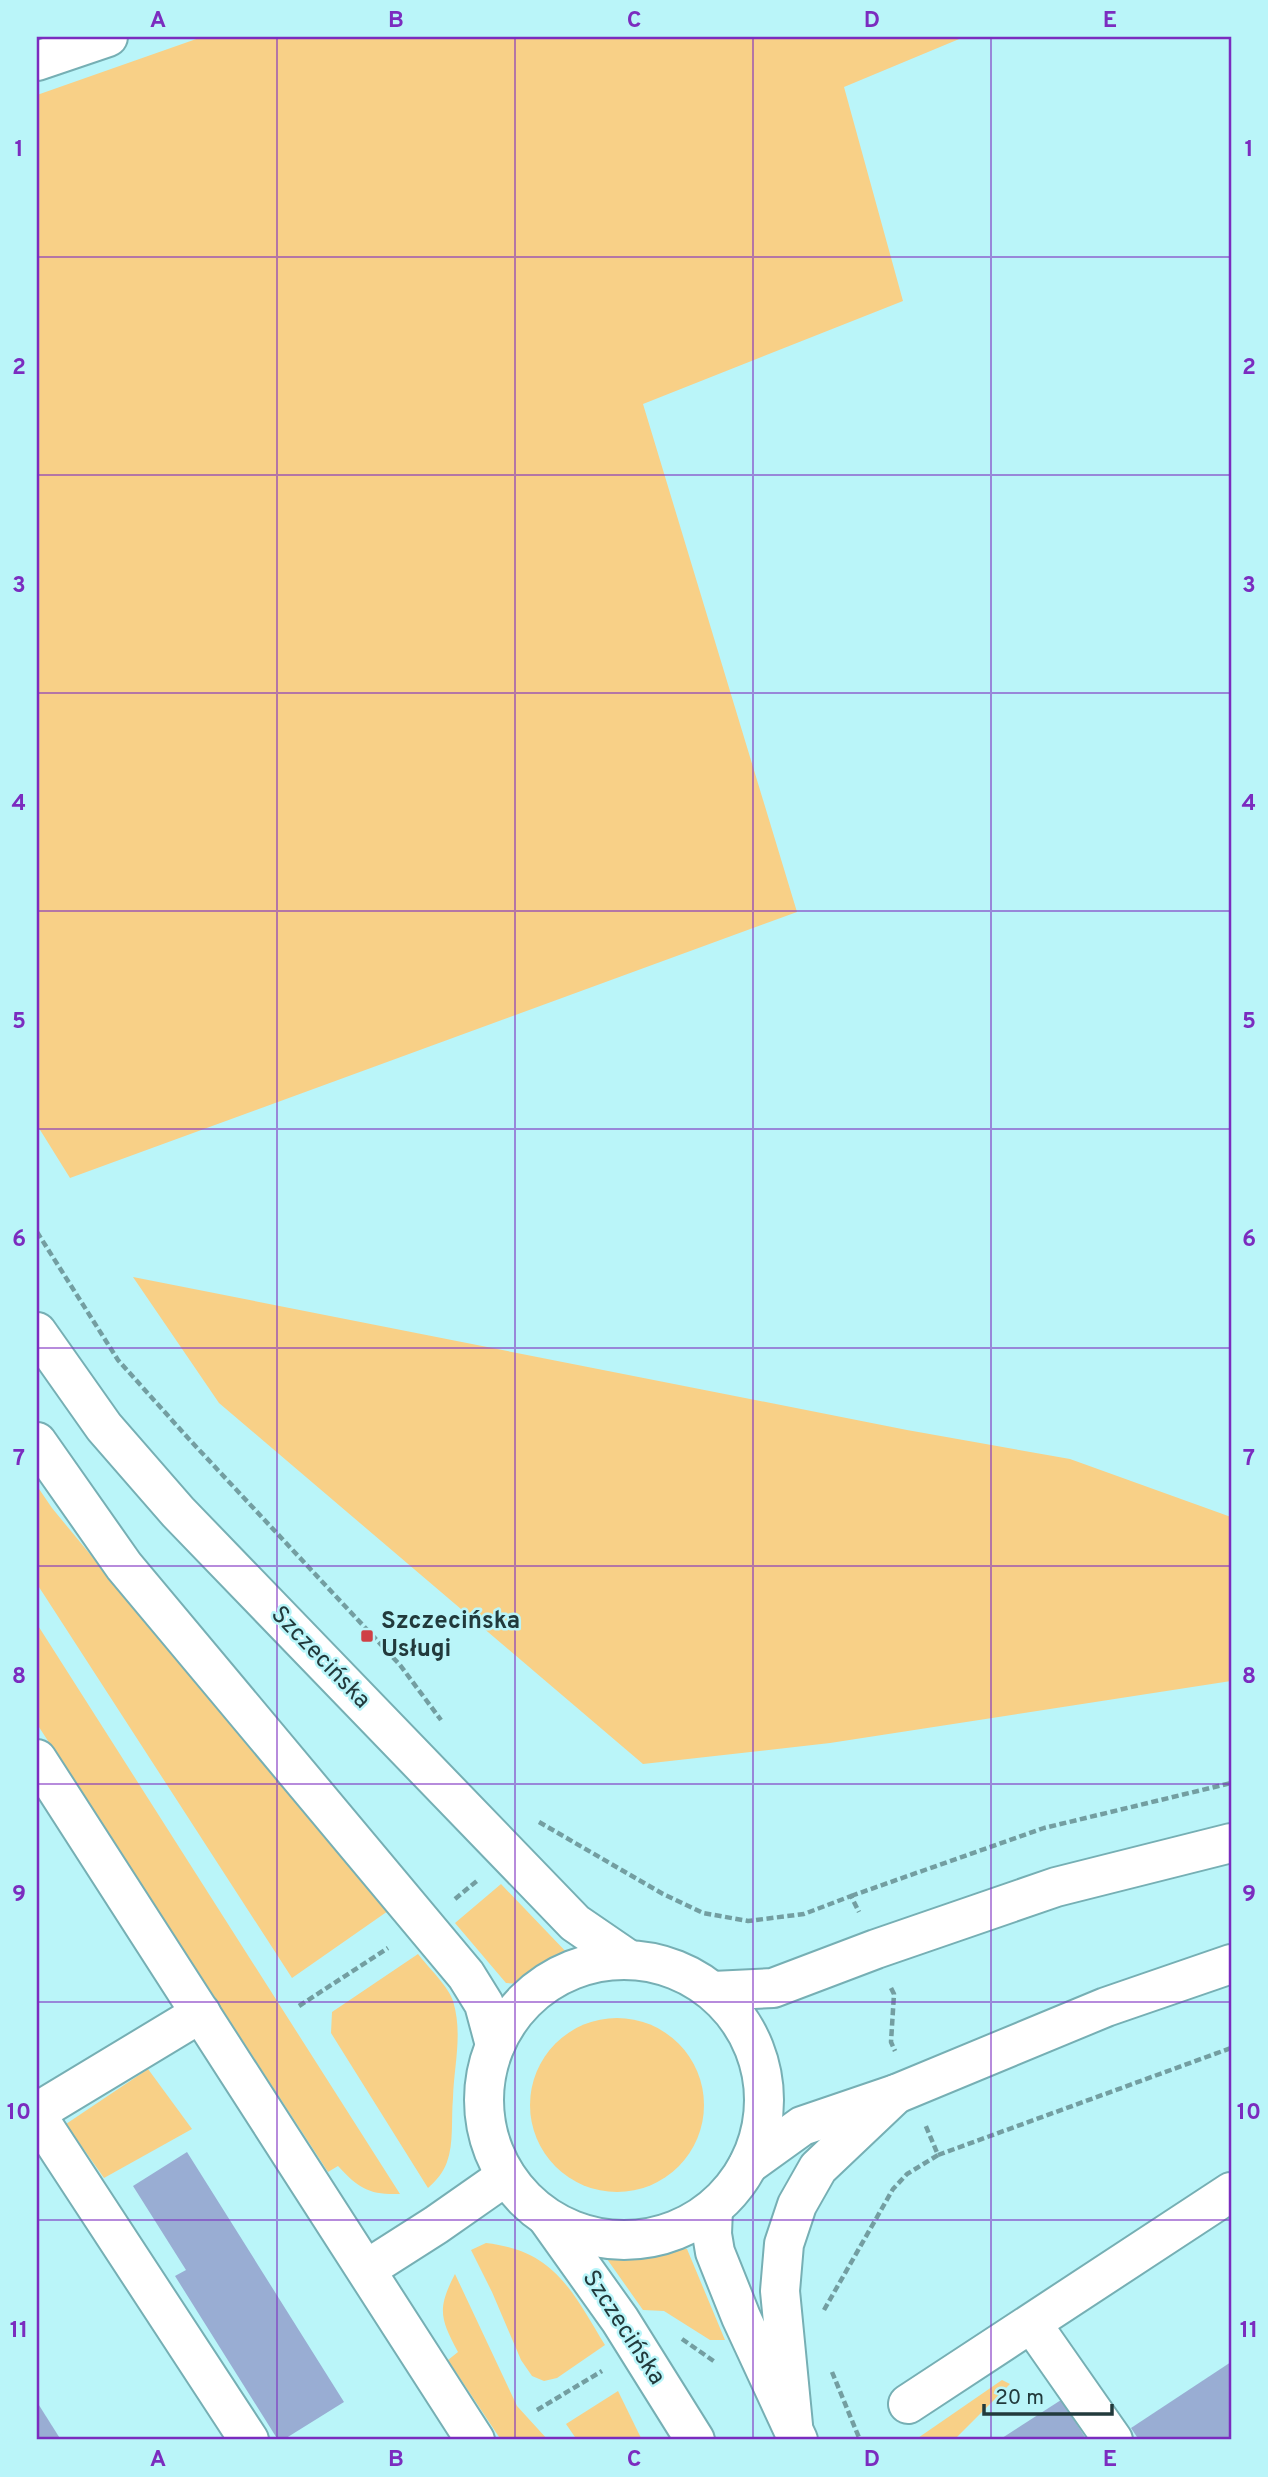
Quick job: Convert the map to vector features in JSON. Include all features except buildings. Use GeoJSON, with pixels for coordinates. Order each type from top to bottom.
{"type":"FeatureCollection","features":[{"type":"Feature","properties":{"kind":"main road"},"geometry":{"type":"LineString","coordinates":[[51,50],[108,37]]}},
{"type":"Feature","properties":{"kind":"main road","name":"Szczecińska"},"geometry":{"type":"LineString","coordinates":[[37,1332],[104,1427],[178,1512],[575,1923],[629,1959]]}},
{"type":"Feature","properties":{"kind":"main road"},"geometry":{"type":"LineString","coordinates":[[37,1442],[124,1566],[466,1975],[484,2004],[495,2045]]}},
{"type":"Feature","properties":{"kind":"main road"},"geometry":{"type":"LineString","coordinates":[[37,1759],[475,2440]]}},
{"type":"Feature","properties":{"kind":"main road"},"geometry":{"type":"LineString","coordinates":[[713,1991],[773,1988],[876,1949],[1056,1887],[1231,1843]]}},
{"type":"Feature","properties":{"kind":"main road"},"geometry":{"type":"LineString","coordinates":[[629,1959],[657,1964],[683,1973],[713,1991],[745,2029],[757,2055],[762,2082],[764,2111],[759,2139],[748,2165],[733,2189],[713,2209],[689,2225],[661,2236],[632,2240],[603,2239],[575,2232],[548,2219],[529,2204],[506,2176],[491,2149],[483,2107],[488,2065],[495,2045],[512,2016],[535,1991],[563,1973],[596,1962],[629,1959]]}},
{"type":"Feature","properties":{"kind":"main road"},"geometry":{"type":"LineString","coordinates":[[748,2165],[802,2126],[902,2091],[1106,2007],[1231,1964]]}},
{"type":"Feature","properties":{"kind":"main road"},"geometry":{"type":"LineString","coordinates":[[201,2013],[37,2114],[249,2440]]}},
{"type":"Feature","properties":{"kind":"main road"},"geometry":{"type":"LineString","coordinates":[[796,2435],[772,2346],[785,2244],[797,2205],[818,2168],[902,2091]]}},
{"type":"Feature","properties":{"kind":"main road"},"geometry":{"type":"LineString","coordinates":[[367,2269],[506,2176]]}},
{"type":"Feature","properties":{"kind":"main road"},"geometry":{"type":"LineString","coordinates":[[908,2404],[1231,2192]]}},
{"type":"Feature","properties":{"kind":"main road"},"geometry":{"type":"LineString","coordinates":[[713,2209],[712,2234],[715,2252],[741,2317],[772,2346]]}},
{"type":"Feature","properties":{"kind":"main road","name":"Szczecińska"},"geometry":{"type":"LineString","coordinates":[[548,2219],[599,2289],[695,2440]]}},
{"type":"Feature","properties":{"kind":"main road"},"geometry":{"type":"LineString","coordinates":[[1032,2324],[1114,2440]]}},
{"type":"Feature","properties":{"kind":"path"},"geometry":{"type":"LineString","coordinates":[[37,1232],[118,1360],[400,1665],[447,1729]]}},
{"type":"Feature","properties":{"kind":"path"},"geometry":{"type":"LineString","coordinates":[[299,2006],[424,1924],[509,1854],[537,1821],[673,1899],[703,1913],[748,1921],[804,1914],[1044,1828],[1231,1783]]}},
{"type":"Feature","properties":{"kind":"path"},"geometry":{"type":"LineString","coordinates":[[851,1895],[894,1994],[891,2042],[902,2091],[938,2155]]}},
{"type":"Feature","properties":{"kind":"path"},"geometry":{"type":"LineString","coordinates":[[537,2410],[638,2349],[667,2328],[723,2367],[813,2326],[893,2189],[907,2175],[938,2155],[1231,2049]]}},
{"type":"Feature","properties":{"kind":"path"},"geometry":{"type":"LineString","coordinates":[[828,2364],[859,2440]]}},
{"type":"Feature","properties":{"kind":"shaded area"},"geometry":{"type":"Polygon","coordinates":[[[202,37],[964,37],[844,87],[903,301],[643,404],[797,912],[70,1178],[37,1125],[37,95],[202,37]]]}},
{"type":"Feature","properties":{"kind":"shaded area"},"geometry":{"type":"Polygon","coordinates":[[[133,1277],[907,1430],[1070,1459],[1231,1517],[1231,1681],[830,1743],[643,1764],[219,1403],[133,1277]]]}},
{"type":"Feature","properties":{"kind":"shaded area"},"geometry":{"type":"Polygon","coordinates":[[[37,1486],[52,1508],[248,1746],[388,1911],[292,1978],[37,1584],[37,1486]]]}},
{"type":"Feature","properties":{"kind":"shaded area"},"geometry":{"type":"Polygon","coordinates":[[[37,1624],[400,2194],[366,2189],[338,2166],[328,2172],[37,1724],[37,1624]]]}},
{"type":"Feature","properties":{"kind":"shaded area"},"geometry":{"type":"Polygon","coordinates":[[[501,1884],[571,1957],[552,1964],[520,1984],[506,1983],[455,1923],[501,1884]]]}},
{"type":"Feature","properties":{"kind":"shaded area"},"geometry":{"type":"Polygon","coordinates":[[[418,1954],[451,1995],[457,2025],[451,2147],[443,2170],[428,2188],[331,2033],[332,2012],[418,1954]]]}},
{"type":"Feature","properties":{"kind":"shaded area"},"geometry":{"type":"Polygon","coordinates":[[[617,2018],[650,2025],[678,2044],[697,2072],[704,2105],[697,2138],[678,2166],[650,2185],[617,2192],[584,2185],[556,2166],[537,2138],[530,2105],[537,2072],[556,2044],[584,2025],[617,2018]]]}},
{"type":"Feature","properties":{"kind":"shaded area"},"geometry":{"type":"Polygon","coordinates":[[[148,2069],[192,2129],[104,2178],[66,2124],[148,2069]]]}},
{"type":"Feature","properties":{"kind":"shaded area"},"geometry":{"type":"Polygon","coordinates":[[[486,2243],[510,2247],[529,2255],[559,2277],[582,2307],[605,2345],[557,2378],[544,2381],[532,2376],[521,2360],[471,2250],[486,2243]]]}},
{"type":"Feature","properties":{"kind":"shaded area"},"geometry":{"type":"Polygon","coordinates":[[[687,2249],[725,2340],[710,2340],[664,2311],[643,2310],[607,2259],[613,2254],[663,2252],[687,2249]]]}},
{"type":"Feature","properties":{"kind":"shaded area"},"geometry":{"type":"Polygon","coordinates":[[[455,2274],[517,2406],[548,2440],[501,2440],[448,2360],[458,2352],[444,2322],[443,2305],[455,2274]]]}},
{"type":"Feature","properties":{"kind":"shaded area"},"geometry":{"type":"Polygon","coordinates":[[[1002,2380],[1010,2384],[954,2440],[915,2440],[1002,2380]]]}},
{"type":"Feature","properties":{"kind":"shaded area"},"geometry":{"type":"Polygon","coordinates":[[[618,2391],[642,2440],[577,2440],[566,2424],[618,2391]]]}},
{"type":"Feature","properties":{"kind":"place","name":"Szczecińska Usługi"},"geometry":{"type":"Point","coordinates":[367,1636]}}]}
